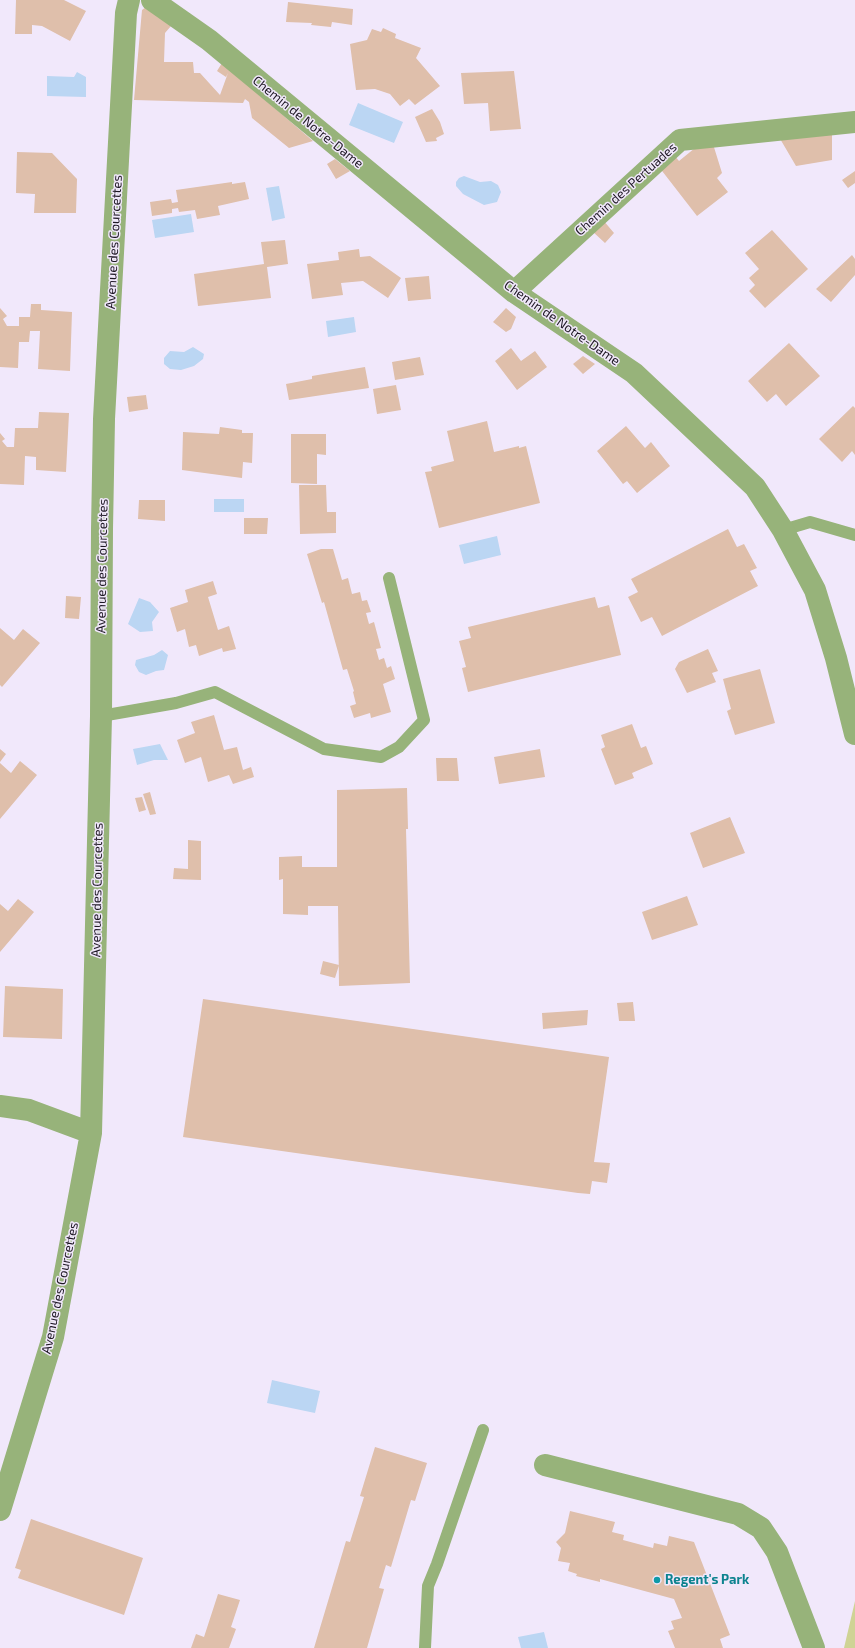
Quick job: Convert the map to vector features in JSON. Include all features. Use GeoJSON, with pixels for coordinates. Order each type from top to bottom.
{"type":"FeatureCollection","features":[{"type":"Feature","properties":{"kind":"street","name":"Avenue des Courcettes"},"geometry":{"type":"LineString","coordinates":[[0,1510],[53,1337],[91,1133],[101,716],[101,545],[104,419],[126,12],[129,0]]}},
{"type":"Feature","properties":{"kind":"street","name":"Chemin de Notre-Dame"},"geometry":{"type":"LineString","coordinates":[[152,0],[209,40],[514,292],[634,373],[756,488],[783,530],[815,590],[836,658],[855,734]]}},
{"type":"Feature","properties":{"kind":"street","name":"Chemin des Pertuades"},"geometry":{"type":"LineString","coordinates":[[514,292],[680,140],[855,122]]}},
{"type":"Feature","properties":{"kind":"street"},"geometry":{"type":"LineString","coordinates":[[0,1106],[29,1110],[91,1133]]}},
{"type":"Feature","properties":{"kind":"street"},"geometry":{"type":"LineString","coordinates":[[545,1466],[738,1514],[761,1528],[777,1552],[814,1648]]}},
{"type":"Feature","properties":{"kind":"lane"},"geometry":{"type":"LineString","coordinates":[[783,530],[810,522],[855,535]]}},
{"type":"Feature","properties":{"kind":"lane"},"geometry":{"type":"LineString","coordinates":[[101,716],[176,704],[215,692],[324,749],[381,757],[399,746],[424,720],[389,578]]}},
{"type":"Feature","properties":{"kind":"lane"},"geometry":{"type":"LineString","coordinates":[[425,1648],[428,1586],[483,1430]]}},
{"type":"Feature","properties":{"kind":"green space"},"geometry":{"type":"Polygon","coordinates":[[[855,1601],[855,1648],[844,1648],[855,1601]]]}},
{"type":"Feature","properties":{"kind":"water"},"geometry":{"type":"Polygon","coordinates":[[[77,72],[86,77],[86,97],[47,96],[47,76],[74,77],[77,72]]]}},
{"type":"Feature","properties":{"kind":"water"},"geometry":{"type":"Polygon","coordinates":[[[358,103],[403,122],[394,143],[349,125],[358,103]]]}},
{"type":"Feature","properties":{"kind":"water"},"geometry":{"type":"Polygon","coordinates":[[[464,176],[480,182],[491,181],[498,185],[501,192],[497,202],[484,205],[463,194],[456,186],[456,182],[459,178],[464,176]]]}},
{"type":"Feature","properties":{"kind":"water"},"geometry":{"type":"Polygon","coordinates":[[[279,186],[285,218],[272,221],[266,188],[279,186]]]}},
{"type":"Feature","properties":{"kind":"water"},"geometry":{"type":"Polygon","coordinates":[[[191,214],[194,232],[155,238],[152,220],[191,214]]]}},
{"type":"Feature","properties":{"kind":"water"},"geometry":{"type":"Polygon","coordinates":[[[354,317],[356,332],[328,337],[326,321],[354,317]]]}},
{"type":"Feature","properties":{"kind":"water"},"geometry":{"type":"Polygon","coordinates":[[[193,347],[204,354],[203,359],[194,366],[181,370],[170,369],[164,364],[164,358],[170,351],[184,352],[193,347]]]}},
{"type":"Feature","properties":{"kind":"water"},"geometry":{"type":"Polygon","coordinates":[[[214,499],[244,499],[244,512],[214,512],[214,499]]]}},
{"type":"Feature","properties":{"kind":"water"},"geometry":{"type":"Polygon","coordinates":[[[497,536],[501,555],[464,564],[459,545],[497,536]]]}},
{"type":"Feature","properties":{"kind":"water"},"geometry":{"type":"Polygon","coordinates":[[[139,598],[150,602],[159,612],[152,622],[153,631],[140,632],[128,624],[139,598]]]}},
{"type":"Feature","properties":{"kind":"water"},"geometry":{"type":"Polygon","coordinates":[[[162,650],[168,655],[164,670],[146,675],[139,672],[135,665],[136,660],[154,655],[162,650]]]}},
{"type":"Feature","properties":{"kind":"water"},"geometry":{"type":"Polygon","coordinates":[[[160,744],[168,760],[154,760],[137,765],[133,749],[160,744]]]}},
{"type":"Feature","properties":{"kind":"water"},"geometry":{"type":"Polygon","coordinates":[[[272,1380],[320,1391],[315,1413],[267,1403],[272,1380]]]}},
{"type":"Feature","properties":{"kind":"water"},"geometry":{"type":"Polygon","coordinates":[[[544,1632],[548,1648],[521,1648],[518,1637],[544,1632]]]}},
{"type":"Feature","properties":{"kind":"building"},"geometry":{"type":"Polygon","coordinates":[[[16,0],[64,0],[86,11],[70,41],[42,26],[32,25],[32,34],[15,34],[16,0]]]}},
{"type":"Feature","properties":{"kind":"building"},"geometry":{"type":"Polygon","coordinates":[[[288,2],[353,9],[352,25],[332,22],[331,27],[311,25],[312,23],[286,22],[288,2]]]}},
{"type":"Feature","properties":{"kind":"building"},"geometry":{"type":"Polygon","coordinates":[[[146,7],[171,26],[165,33],[164,62],[193,62],[194,73],[200,73],[220,95],[228,73],[226,77],[217,71],[222,63],[313,141],[289,148],[252,118],[249,102],[245,99],[243,103],[134,100],[142,10],[146,7]]]}},
{"type":"Feature","properties":{"kind":"building"},"geometry":{"type":"Polygon","coordinates":[[[383,28],[396,34],[395,38],[421,48],[416,58],[440,86],[415,105],[409,99],[400,106],[390,94],[375,89],[356,90],[350,44],[367,40],[372,29],[381,32],[383,28]]]}},
{"type":"Feature","properties":{"kind":"building"},"geometry":{"type":"Polygon","coordinates":[[[514,71],[521,129],[490,131],[488,103],[464,104],[461,73],[514,71]]]}},
{"type":"Feature","properties":{"kind":"building"},"geometry":{"type":"Polygon","coordinates":[[[432,109],[440,122],[444,134],[436,138],[437,141],[426,142],[415,117],[432,109]]]}},
{"type":"Feature","properties":{"kind":"building"},"geometry":{"type":"Polygon","coordinates":[[[832,132],[832,160],[796,166],[779,137],[832,132]]]}},
{"type":"Feature","properties":{"kind":"building"},"geometry":{"type":"Polygon","coordinates":[[[713,144],[722,173],[717,178],[728,192],[697,216],[659,167],[674,155],[679,161],[695,148],[713,144]]]}},
{"type":"Feature","properties":{"kind":"building"},"geometry":{"type":"Polygon","coordinates":[[[17,152],[52,153],[77,179],[76,213],[34,213],[35,194],[16,193],[17,152]]]}},
{"type":"Feature","properties":{"kind":"building"},"geometry":{"type":"Polygon","coordinates":[[[335,159],[350,171],[336,179],[327,164],[335,159]]]}},
{"type":"Feature","properties":{"kind":"building"},"geometry":{"type":"Polygon","coordinates":[[[855,171],[855,183],[848,188],[842,180],[855,171]]]}},
{"type":"Feature","properties":{"kind":"building"},"geometry":{"type":"Polygon","coordinates":[[[232,182],[232,184],[245,182],[249,199],[218,206],[220,215],[197,219],[195,210],[179,212],[178,208],[172,209],[172,213],[152,216],[150,202],[171,199],[172,203],[178,202],[176,190],[232,182]]]}},
{"type":"Feature","properties":{"kind":"building"},"geometry":{"type":"Polygon","coordinates":[[[603,220],[614,233],[605,243],[592,231],[603,220]]]}},
{"type":"Feature","properties":{"kind":"building"},"geometry":{"type":"Polygon","coordinates":[[[772,230],[808,269],[765,308],[749,291],[755,285],[749,278],[759,269],[745,253],[772,230]]]}},
{"type":"Feature","properties":{"kind":"building"},"geometry":{"type":"Polygon","coordinates":[[[285,240],[288,264],[267,267],[271,298],[198,306],[194,274],[264,264],[261,242],[285,240]]]}},
{"type":"Feature","properties":{"kind":"building"},"geometry":{"type":"Polygon","coordinates":[[[359,249],[360,257],[370,256],[401,278],[388,298],[363,281],[341,283],[343,295],[312,299],[307,264],[339,260],[338,252],[359,249]]]}},
{"type":"Feature","properties":{"kind":"building"},"geometry":{"type":"Polygon","coordinates":[[[852,255],[855,259],[855,275],[831,302],[816,289],[852,255]]]}},
{"type":"Feature","properties":{"kind":"building"},"geometry":{"type":"Polygon","coordinates":[[[429,276],[431,299],[408,301],[405,278],[429,276]]]}},
{"type":"Feature","properties":{"kind":"building"},"geometry":{"type":"Polygon","coordinates":[[[31,304],[41,304],[41,310],[72,312],[70,371],[38,369],[40,331],[30,331],[29,342],[19,342],[18,368],[0,367],[0,308],[7,316],[3,319],[7,326],[19,326],[19,317],[30,317],[31,304]]]}},
{"type":"Feature","properties":{"kind":"building"},"geometry":{"type":"Polygon","coordinates":[[[506,308],[516,317],[511,329],[506,332],[493,322],[506,308]]]}},
{"type":"Feature","properties":{"kind":"building"},"geometry":{"type":"Polygon","coordinates":[[[789,343],[820,376],[786,406],[776,394],[767,402],[748,381],[789,343]]]}},
{"type":"Feature","properties":{"kind":"building"},"geometry":{"type":"Polygon","coordinates":[[[511,348],[521,361],[535,351],[547,367],[517,390],[495,361],[511,348]]]}},
{"type":"Feature","properties":{"kind":"building"},"geometry":{"type":"Polygon","coordinates":[[[583,356],[595,364],[583,374],[573,364],[583,356]]]}},
{"type":"Feature","properties":{"kind":"building"},"geometry":{"type":"Polygon","coordinates":[[[420,357],[424,375],[395,380],[392,362],[420,357]]]}},
{"type":"Feature","properties":{"kind":"building"},"geometry":{"type":"Polygon","coordinates":[[[365,367],[369,388],[289,400],[286,384],[312,379],[312,376],[365,367]]]}},
{"type":"Feature","properties":{"kind":"building"},"geometry":{"type":"Polygon","coordinates":[[[396,385],[401,410],[377,414],[373,389],[396,385]]]}},
{"type":"Feature","properties":{"kind":"building"},"geometry":{"type":"Polygon","coordinates":[[[146,395],[148,409],[129,412],[127,397],[146,395]]]}},
{"type":"Feature","properties":{"kind":"building"},"geometry":{"type":"Polygon","coordinates":[[[853,406],[855,408],[855,455],[852,451],[842,462],[819,439],[853,406]]]}},
{"type":"Feature","properties":{"kind":"building"},"geometry":{"type":"Polygon","coordinates":[[[39,412],[69,413],[66,472],[36,470],[36,457],[25,456],[24,485],[0,484],[0,433],[5,439],[2,441],[7,447],[14,447],[15,428],[38,428],[39,412]]]}},
{"type":"Feature","properties":{"kind":"building"},"geometry":{"type":"Polygon","coordinates":[[[487,421],[494,452],[519,446],[519,448],[526,446],[540,503],[439,528],[425,472],[432,471],[431,467],[454,461],[447,431],[487,421]]]}},
{"type":"Feature","properties":{"kind":"building"},"geometry":{"type":"Polygon","coordinates":[[[626,426],[645,448],[651,442],[670,466],[637,493],[627,481],[623,484],[597,451],[626,426]]]}},
{"type":"Feature","properties":{"kind":"building"},"geometry":{"type":"Polygon","coordinates":[[[220,427],[242,430],[242,433],[253,433],[252,463],[243,462],[242,478],[182,470],[183,432],[219,434],[220,427]]]}},
{"type":"Feature","properties":{"kind":"building"},"geometry":{"type":"Polygon","coordinates":[[[291,434],[326,434],[326,455],[317,454],[317,484],[291,483],[291,434]]]}},
{"type":"Feature","properties":{"kind":"building"},"geometry":{"type":"Polygon","coordinates":[[[299,485],[326,485],[327,512],[336,512],[336,533],[300,534],[299,485]]]}},
{"type":"Feature","properties":{"kind":"building"},"geometry":{"type":"Polygon","coordinates":[[[139,500],[165,500],[165,521],[138,519],[139,500]]]}},
{"type":"Feature","properties":{"kind":"building"},"geometry":{"type":"Polygon","coordinates":[[[244,518],[268,518],[267,534],[244,534],[244,518]]]}},
{"type":"Feature","properties":{"kind":"building"},"geometry":{"type":"Polygon","coordinates":[[[728,529],[737,547],[744,544],[757,568],[750,571],[758,586],[662,636],[652,617],[641,622],[628,597],[638,592],[631,579],[728,529]]]}},
{"type":"Feature","properties":{"kind":"building"},"geometry":{"type":"Polygon","coordinates":[[[321,549],[333,549],[342,580],[348,578],[352,594],[360,592],[362,601],[367,600],[371,612],[366,613],[369,624],[374,622],[381,648],[376,649],[379,660],[384,658],[387,668],[391,666],[395,679],[383,684],[391,712],[371,718],[370,713],[354,718],[350,706],[356,704],[354,691],[347,669],[343,670],[324,602],[322,603],[307,554],[321,549]]]}},
{"type":"Feature","properties":{"kind":"building"},"geometry":{"type":"Polygon","coordinates":[[[213,581],[217,594],[208,597],[218,630],[229,626],[236,649],[223,652],[222,648],[199,656],[196,645],[189,647],[185,629],[177,632],[170,608],[188,602],[185,590],[213,581]]]}},
{"type":"Feature","properties":{"kind":"building"},"geometry":{"type":"Polygon","coordinates":[[[66,596],[81,597],[79,619],[65,618],[66,596]]]}},
{"type":"Feature","properties":{"kind":"building"},"geometry":{"type":"Polygon","coordinates":[[[595,597],[598,608],[609,605],[621,655],[468,692],[462,668],[466,667],[459,641],[471,638],[468,627],[595,597]]]}},
{"type":"Feature","properties":{"kind":"building"},"geometry":{"type":"Polygon","coordinates":[[[0,628],[14,640],[23,629],[40,643],[2,687],[0,685],[0,628]]]}},
{"type":"Feature","properties":{"kind":"building"},"geometry":{"type":"Polygon","coordinates":[[[708,649],[718,671],[712,673],[716,682],[687,693],[675,669],[679,662],[708,649]]]}},
{"type":"Feature","properties":{"kind":"building"},"geometry":{"type":"Polygon","coordinates":[[[760,669],[775,723],[735,735],[727,711],[731,709],[723,679],[760,669]]]}},
{"type":"Feature","properties":{"kind":"building"},"geometry":{"type":"Polygon","coordinates":[[[214,715],[224,750],[237,747],[243,770],[251,767],[254,777],[233,784],[229,775],[208,782],[201,757],[185,763],[177,740],[195,733],[191,722],[214,715]]]}},
{"type":"Feature","properties":{"kind":"building"},"geometry":{"type":"Polygon","coordinates":[[[632,724],[641,748],[646,746],[653,764],[632,773],[634,778],[615,785],[601,749],[605,747],[601,735],[632,724]]]}},
{"type":"Feature","properties":{"kind":"building"},"geometry":{"type":"Polygon","coordinates":[[[0,749],[6,754],[0,762],[0,749]]]}},
{"type":"Feature","properties":{"kind":"building"},"geometry":{"type":"Polygon","coordinates":[[[540,749],[545,777],[499,784],[494,757],[540,749]]]}},
{"type":"Feature","properties":{"kind":"building"},"geometry":{"type":"Polygon","coordinates":[[[436,758],[457,758],[459,781],[437,781],[436,758]]]}},
{"type":"Feature","properties":{"kind":"building"},"geometry":{"type":"Polygon","coordinates":[[[20,761],[37,775],[0,819],[0,763],[11,773],[20,761]]]}},
{"type":"Feature","properties":{"kind":"building"},"geometry":{"type":"Polygon","coordinates":[[[407,788],[408,829],[406,829],[410,983],[339,986],[338,906],[308,906],[308,915],[283,914],[283,879],[279,880],[279,857],[302,856],[302,867],[337,867],[337,790],[407,788]]]}},
{"type":"Feature","properties":{"kind":"building"},"geometry":{"type":"Polygon","coordinates":[[[150,792],[156,814],[150,815],[143,794],[150,792]]]}},
{"type":"Feature","properties":{"kind":"building"},"geometry":{"type":"Polygon","coordinates":[[[142,797],[146,810],[139,812],[135,798],[142,797]]]}},
{"type":"Feature","properties":{"kind":"building"},"geometry":{"type":"Polygon","coordinates":[[[730,817],[745,853],[703,868],[690,833],[730,817]]]}},
{"type":"Feature","properties":{"kind":"building"},"geometry":{"type":"Polygon","coordinates":[[[188,840],[201,841],[201,880],[173,879],[174,868],[188,869],[188,840]]]}},
{"type":"Feature","properties":{"kind":"building"},"geometry":{"type":"Polygon","coordinates":[[[687,896],[698,925],[652,940],[642,912],[687,896]]]}},
{"type":"Feature","properties":{"kind":"building"},"geometry":{"type":"Polygon","coordinates":[[[18,899],[34,912],[0,952],[0,904],[8,911],[18,899]]]}},
{"type":"Feature","properties":{"kind":"building"},"geometry":{"type":"Polygon","coordinates":[[[323,961],[339,965],[335,978],[320,974],[323,961]]]}},
{"type":"Feature","properties":{"kind":"building"},"geometry":{"type":"Polygon","coordinates":[[[5,986],[63,989],[62,1039],[3,1037],[5,986]]]}},
{"type":"Feature","properties":{"kind":"building"},"geometry":{"type":"Polygon","coordinates":[[[203,999],[609,1057],[594,1162],[610,1163],[607,1183],[592,1181],[590,1194],[578,1193],[183,1137],[203,999]]]}},
{"type":"Feature","properties":{"kind":"building"},"geometry":{"type":"Polygon","coordinates":[[[633,1002],[635,1021],[619,1021],[617,1003],[633,1002]]]}},
{"type":"Feature","properties":{"kind":"building"},"geometry":{"type":"Polygon","coordinates":[[[588,1010],[587,1025],[543,1029],[542,1013],[588,1010]]]}},
{"type":"Feature","properties":{"kind":"building"},"geometry":{"type":"Polygon","coordinates":[[[375,1447],[427,1463],[415,1501],[411,1500],[391,1567],[386,1565],[379,1588],[384,1589],[367,1648],[314,1648],[346,1541],[350,1542],[364,1497],[360,1496],[375,1447]]]}},
{"type":"Feature","properties":{"kind":"building","name":"Regent's Park"},"geometry":{"type":"Polygon","coordinates":[[[570,1511],[615,1522],[612,1532],[624,1535],[623,1540],[653,1548],[654,1543],[667,1546],[669,1536],[694,1542],[730,1635],[720,1639],[723,1648],[675,1648],[668,1631],[674,1629],[671,1621],[682,1618],[674,1599],[600,1579],[600,1582],[576,1576],[577,1574],[568,1571],[570,1563],[558,1561],[561,1548],[556,1542],[565,1533],[570,1511]]]}},
{"type":"Feature","properties":{"kind":"building"},"geometry":{"type":"Polygon","coordinates":[[[31,1519],[143,1558],[124,1615],[18,1578],[21,1570],[15,1568],[31,1519]]]}},
{"type":"Feature","properties":{"kind":"building"},"geometry":{"type":"Polygon","coordinates":[[[218,1594],[240,1600],[231,1627],[236,1629],[229,1648],[191,1648],[196,1634],[204,1637],[218,1594]]]}},
{"type":"Feature","properties":{"kind":"place","name":"Regent's Park"},"geometry":{"type":"Point","coordinates":[657,1580]}}]}
